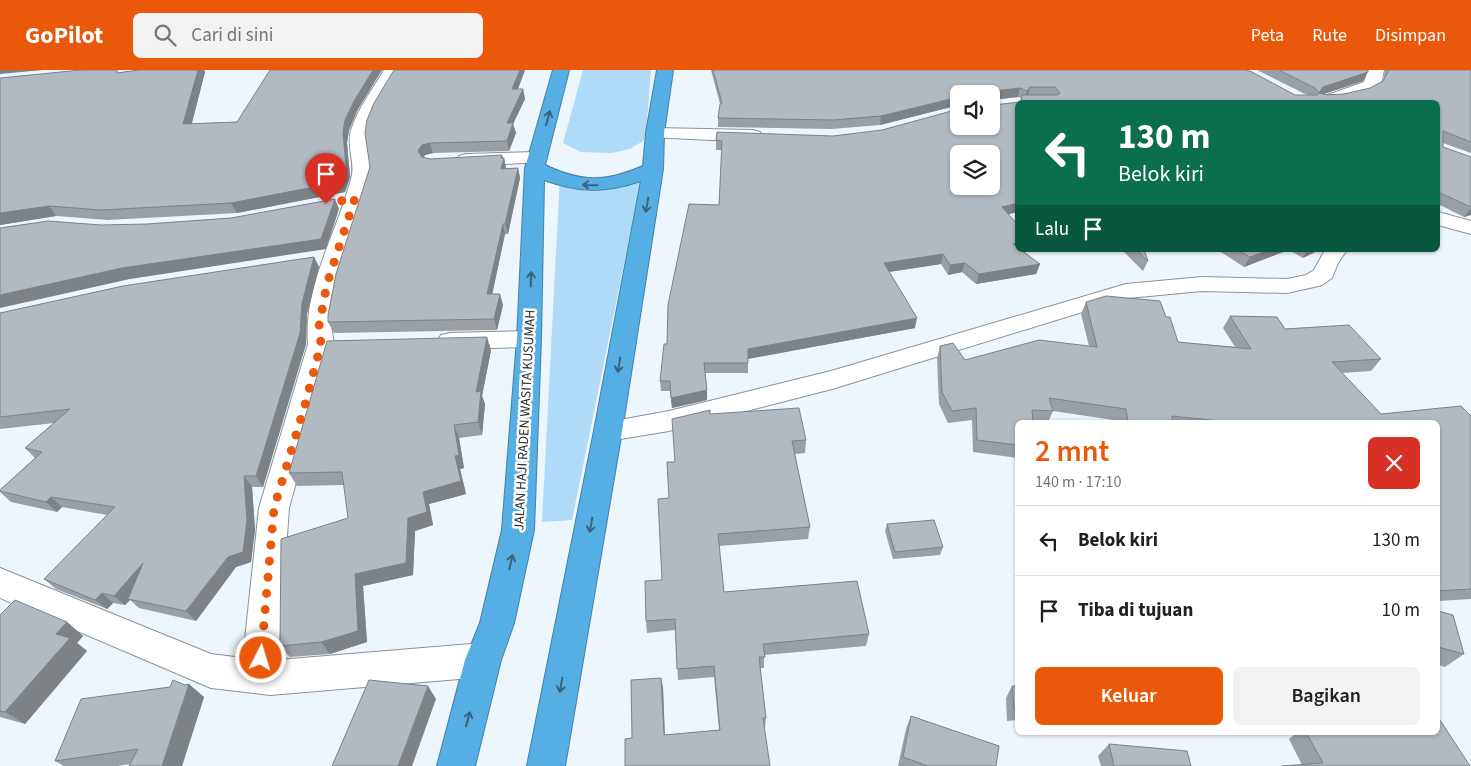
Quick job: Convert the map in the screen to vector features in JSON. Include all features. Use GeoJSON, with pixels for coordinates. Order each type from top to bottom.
{"type":"FeatureCollection","features":[{"type":"Feature","properties":{"kind":"highway","name":"JALAN HAJI RADEN WASITA KUSUMAH"},"geometry":{"type":"LineString","coordinates":[[456,766],[484,660],[498,623],[518,530],[530,339],[536,163],[561,70]]}},
{"type":"Feature","properties":{"kind":"highway"},"geometry":{"type":"LineString","coordinates":[[546,766],[608,431],[653,169],[655,133],[665,70]]}},
{"type":"Feature","properties":{"kind":"highway"},"geometry":{"type":"LineString","coordinates":[[536,163],[562,181],[590,185],[612,184],[633,179],[653,169]]}},
{"type":"Feature","properties":{"kind":"street"},"geometry":{"type":"LineString","coordinates":[[259,677],[274,508],[305,405],[331,344],[319,326],[326,258],[355,198],[362,177],[358,136],[362,124],[392,70]]}},
{"type":"Feature","properties":{"kind":"street"},"geometry":{"type":"LineString","coordinates":[[1331,100],[1370,86],[1376,70]]}},
{"type":"Feature","properties":{"kind":"street"},"geometry":{"type":"LineString","coordinates":[[655,133],[773,136]]}},
{"type":"Feature","properties":{"kind":"street"},"geometry":{"type":"LineString","coordinates":[[452,160],[536,163]]}},
{"type":"Feature","properties":{"kind":"street"},"geometry":{"type":"LineString","coordinates":[[329,203],[355,198]]}},
{"type":"Feature","properties":{"kind":"street"},"geometry":{"type":"LineString","coordinates":[[1440,218],[1469,224]]}},
{"type":"Feature","properties":{"kind":"street"},"geometry":{"type":"LineString","coordinates":[[608,431],[669,421],[832,380],[1126,291],[1202,284],[1287,286],[1301,284],[1314,280],[1324,273],[1327,262],[1334,252]]}},
{"type":"Feature","properties":{"kind":"street"},"geometry":{"type":"LineString","coordinates":[[430,342],[530,339]]}},
{"type":"Feature","properties":{"kind":"street"},"geometry":{"type":"LineString","coordinates":[[0,582],[176,659],[211,672],[270,678],[484,660]]}},
{"type":"Feature","properties":{"kind":"shaded area"},"geometry":{"type":"Polygon","coordinates":[[[583,70],[651,70],[646,132],[643,141],[630,149],[611,153],[581,152],[563,143],[583,70]]]}},
{"type":"Feature","properties":{"kind":"shaded area"},"geometry":{"type":"Polygon","coordinates":[[[643,170],[572,520],[542,522],[560,175],[586,180],[602,179],[643,170]]]}},
{"type":"Feature","properties":{"kind":"building"},"geometry":{"type":"Polygon","coordinates":[[[81,70],[117,70],[117,73],[139,70],[198,70],[183,124],[237,122],[270,70],[373,70],[345,120],[343,133],[346,166],[340,182],[231,203],[101,210],[49,206],[0,213],[0,78],[81,70]]]}},
{"type":"Feature","properties":{"kind":"building"},"geometry":{"type":"Polygon","coordinates":[[[394,70],[520,70],[512,89],[523,89],[507,123],[513,123],[507,141],[430,143],[422,145],[418,151],[422,157],[430,159],[502,155],[501,158],[504,158],[501,169],[518,168],[487,294],[500,294],[494,319],[328,322],[336,274],[370,167],[365,133],[367,120],[374,103],[394,70]]]}},
{"type":"Feature","properties":{"kind":"building"},"geometry":{"type":"Polygon","coordinates":[[[713,70],[1246,70],[1295,95],[1317,95],[1319,93],[1327,95],[1344,94],[1370,88],[1383,81],[1389,70],[1471,70],[1471,142],[1443,131],[1443,147],[1471,157],[1471,207],[1440,193],[1440,100],[1021,100],[1022,95],[1058,95],[1060,93],[1055,87],[1030,87],[1027,91],[1020,88],[1000,90],[1000,85],[950,85],[950,99],[881,116],[833,120],[718,118],[720,104],[722,103],[713,70]]]}},
{"type":"Feature","properties":{"kind":"building"},"geometry":{"type":"Polygon","coordinates":[[[1279,70],[1368,70],[1368,72],[1323,87],[1319,93],[1315,88],[1279,70]]]}},
{"type":"Feature","properties":{"kind":"building"},"geometry":{"type":"Polygon","coordinates":[[[1015,102],[1015,204],[1002,207],[1015,222],[1015,244],[1013,244],[1015,245],[1015,252],[1024,252],[1040,264],[979,274],[965,263],[950,265],[943,254],[884,263],[917,318],[748,349],[748,363],[704,363],[707,390],[671,398],[670,381],[660,381],[664,344],[667,344],[668,305],[689,204],[719,205],[722,141],[716,140],[717,132],[833,136],[882,130],[950,111],[950,135],[1000,135],[1000,104],[1015,102]]]}},
{"type":"Feature","properties":{"kind":"building"},"geometry":{"type":"Polygon","coordinates":[[[335,199],[321,239],[122,268],[0,295],[0,228],[48,221],[101,225],[231,218],[335,199]]]}},
{"type":"Feature","properties":{"kind":"building"},"geometry":{"type":"Polygon","coordinates":[[[1139,252],[1145,252],[1148,261],[1139,252]]]}},
{"type":"Feature","properties":{"kind":"building"},"geometry":{"type":"Polygon","coordinates":[[[1241,252],[1264,252],[1250,257],[1241,252]]]}},
{"type":"Feature","properties":{"kind":"building"},"geometry":{"type":"Polygon","coordinates":[[[314,257],[302,303],[300,333],[256,476],[244,476],[247,520],[243,552],[228,557],[186,611],[128,599],[143,563],[114,596],[102,593],[95,600],[44,579],[115,507],[51,497],[46,502],[0,491],[42,452],[25,448],[70,409],[0,417],[0,313],[123,286],[314,257]]]}},
{"type":"Feature","properties":{"kind":"building"},"geometry":{"type":"Polygon","coordinates":[[[1106,296],[1160,301],[1166,317],[1170,317],[1178,342],[1251,349],[1230,316],[1277,317],[1285,329],[1349,325],[1381,359],[1332,362],[1381,414],[1461,406],[1471,416],[1471,589],[1440,591],[1440,420],[1211,420],[1172,416],[1173,420],[1128,420],[1126,409],[1049,398],[1053,411],[1032,410],[1033,420],[1015,420],[1015,445],[977,440],[976,408],[952,411],[942,392],[940,346],[953,343],[965,360],[1039,340],[1097,347],[1086,302],[1106,296]]]}},
{"type":"Feature","properties":{"kind":"building"},"geometry":{"type":"Polygon","coordinates":[[[487,337],[476,392],[481,391],[478,422],[454,425],[459,455],[455,456],[461,481],[423,492],[427,512],[408,518],[406,563],[355,574],[358,631],[321,642],[280,646],[281,539],[348,518],[342,472],[289,473],[327,341],[487,337]]]}},
{"type":"Feature","properties":{"kind":"building"},"geometry":{"type":"Polygon","coordinates":[[[799,408],[806,440],[792,441],[810,527],[718,534],[724,592],[857,581],[869,634],[763,644],[765,657],[759,657],[766,718],[763,718],[770,766],[625,766],[625,739],[632,738],[631,680],[661,678],[664,735],[720,730],[714,666],[677,669],[675,619],[646,621],[645,581],[662,580],[658,499],[669,498],[667,462],[675,462],[672,419],[710,410],[710,414],[799,408]]]}},
{"type":"Feature","properties":{"kind":"building"},"geometry":{"type":"Polygon","coordinates":[[[934,520],[943,547],[895,552],[887,524],[934,520]]]}},
{"type":"Feature","properties":{"kind":"building"},"geometry":{"type":"Polygon","coordinates":[[[15,600],[67,622],[56,634],[70,638],[5,712],[0,711],[0,615],[15,600]]]}},
{"type":"Feature","properties":{"kind":"building"},"geometry":{"type":"Polygon","coordinates":[[[1440,612],[1453,615],[1464,654],[1440,648],[1440,612]]]}},
{"type":"Feature","properties":{"kind":"building"},"geometry":{"type":"Polygon","coordinates":[[[173,680],[185,685],[189,684],[162,766],[129,766],[138,749],[55,761],[81,699],[170,687],[173,680]]]}},
{"type":"Feature","properties":{"kind":"building"},"geometry":{"type":"Polygon","coordinates":[[[369,680],[428,686],[398,766],[332,766],[369,680]]]}},
{"type":"Feature","properties":{"kind":"building"},"geometry":{"type":"Polygon","coordinates":[[[1012,686],[1015,686],[1014,709],[1012,686]]]}},
{"type":"Feature","properties":{"kind":"building"},"geometry":{"type":"Polygon","coordinates":[[[911,716],[999,746],[996,766],[928,766],[903,757],[911,716]]]}},
{"type":"Feature","properties":{"kind":"building"},"geometry":{"type":"Polygon","coordinates":[[[1440,720],[1470,766],[1282,766],[1323,763],[1308,735],[1440,735],[1440,720]]]}},
{"type":"Feature","properties":{"kind":"building"},"geometry":{"type":"Polygon","coordinates":[[[1109,744],[1187,751],[1191,766],[1114,766],[1109,744]]]}},
{"type":"Feature","properties":{"kind":"route"},"geometry":{"type":"LineString","coordinates":[[261,658],[274,508],[321,344],[319,326],[327,284],[355,198],[326,204]]}}]}
